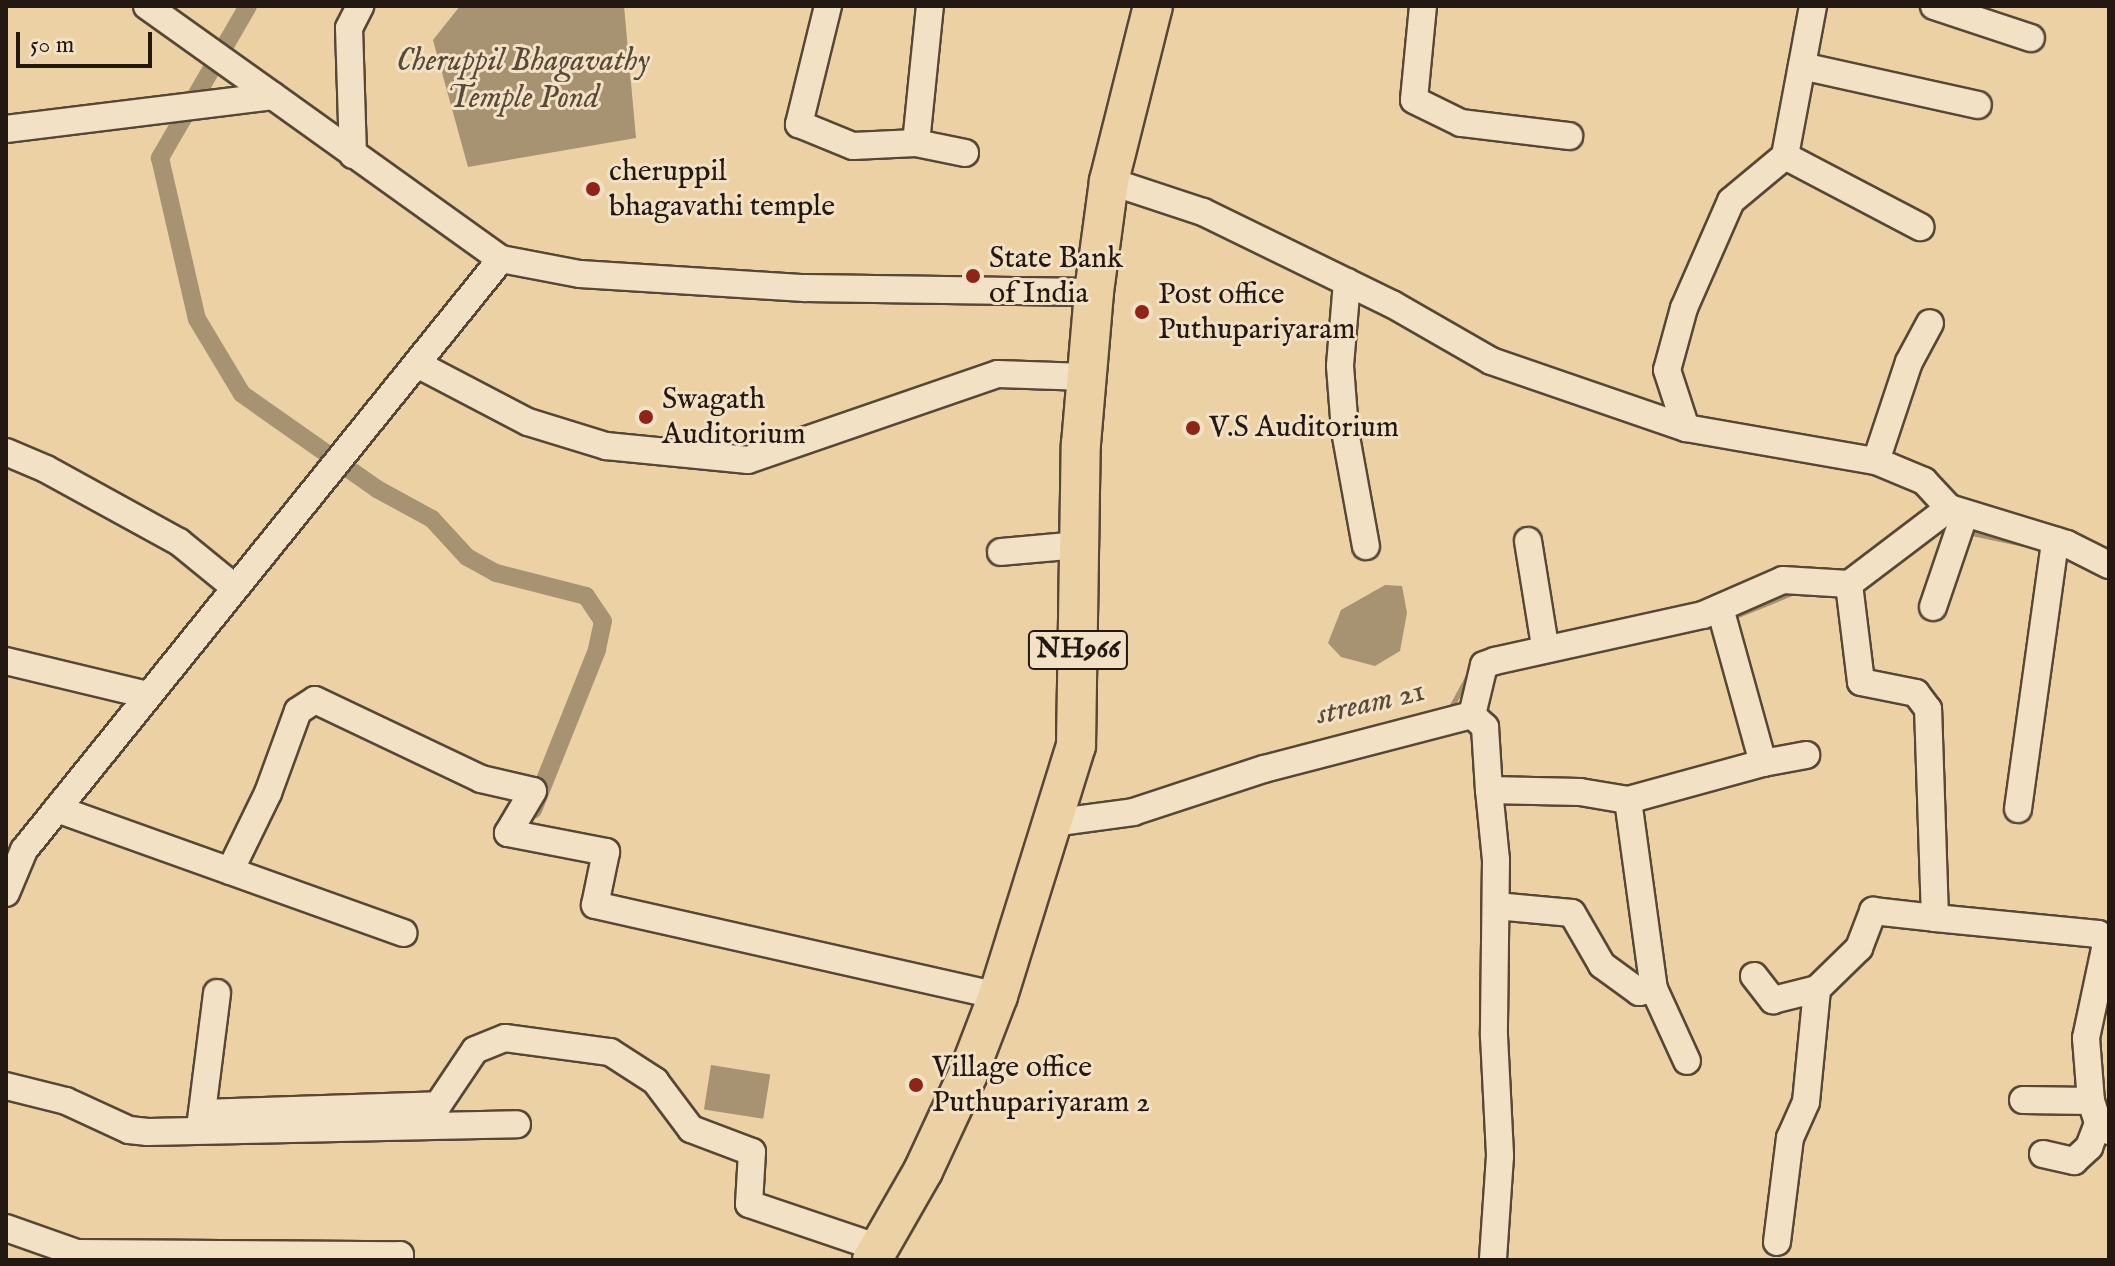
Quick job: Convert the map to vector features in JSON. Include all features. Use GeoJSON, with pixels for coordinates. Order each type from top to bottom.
{"type":"FeatureCollection","features":[{"type":"Feature","properties":{"kind":"highway","name":"NH966"},"geometry":{"type":"LineString","coordinates":[[875,1254],[923,1171],[998,996],[1076,746],[1086,377],[1094,292],[1109,181],[1153,6]]}},
{"type":"Feature","properties":{"kind":"street"},"geometry":{"type":"LineString","coordinates":[[147,6],[501,259],[580,274],[805,288],[1094,292]]}},
{"type":"Feature","properties":{"kind":"street"},"geometry":{"type":"LineString","coordinates":[[353,155],[349,28],[360,6]]}},
{"type":"Feature","properties":{"kind":"street"},"geometry":{"type":"LineString","coordinates":[[828,6],[799,124],[853,146],[916,143],[965,153]]}},
{"type":"Feature","properties":{"kind":"street"},"geometry":{"type":"LineString","coordinates":[[916,143],[930,6]]}},
{"type":"Feature","properties":{"kind":"street"},"geometry":{"type":"LineString","coordinates":[[1423,6],[1414,100],[1461,123],[1569,136]]}},
{"type":"Feature","properties":{"kind":"street"},"geometry":{"type":"LineString","coordinates":[[1686,428],[1667,370],[1684,308],[1731,201],[1785,156],[1813,6]]}},
{"type":"Feature","properties":{"kind":"street"},"geometry":{"type":"LineString","coordinates":[[1934,6],[2031,38]]}},
{"type":"Feature","properties":{"kind":"street"},"geometry":{"type":"LineString","coordinates":[[1802,66],[1978,105]]}},
{"type":"Feature","properties":{"kind":"street"},"geometry":{"type":"LineString","coordinates":[[6,129],[273,96]]}},
{"type":"Feature","properties":{"kind":"street"},"geometry":{"type":"LineString","coordinates":[[1785,156],[1920,227]]}},
{"type":"Feature","properties":{"kind":"street"},"geometry":{"type":"LineString","coordinates":[[1109,181],[1203,212],[1347,282],[1491,361],[1686,428],[1876,461],[1924,481],[1957,510],[2055,541],[2109,565]]}},
{"type":"Feature","properties":{"kind":"street"},"geometry":{"type":"LineString","coordinates":[[6,893],[24,850],[233,586],[501,259]]}},
{"type":"Feature","properties":{"kind":"street"},"geometry":{"type":"LineString","coordinates":[[1347,282],[1340,366],[1345,431],[1366,546]]}},
{"type":"Feature","properties":{"kind":"street"},"geometry":{"type":"LineString","coordinates":[[1876,461],[1909,362],[1930,323]]}},
{"type":"Feature","properties":{"kind":"street"},"geometry":{"type":"LineString","coordinates":[[417,364],[528,422],[606,446],[748,460],[998,374],[1086,377]]}},
{"type":"Feature","properties":{"kind":"street"},"geometry":{"type":"LineString","coordinates":[[6,452],[179,542],[233,586]]}},
{"type":"Feature","properties":{"kind":"street"},"geometry":{"type":"LineString","coordinates":[[1472,715],[1484,665],[1545,646],[1720,608],[1783,580],[1849,584],[1957,510]]}},
{"type":"Feature","properties":{"kind":"street"},"geometry":{"type":"LineString","coordinates":[[1933,607],[1957,510]]}},
{"type":"Feature","properties":{"kind":"street"},"geometry":{"type":"LineString","coordinates":[[1528,541],[1545,646]]}},
{"type":"Feature","properties":{"kind":"street"},"geometry":{"type":"LineString","coordinates":[[2018,809],[2055,541]]}},
{"type":"Feature","properties":{"kind":"street"},"geometry":{"type":"LineString","coordinates":[[1001,552],[1080,545]]}},
{"type":"Feature","properties":{"kind":"street"},"geometry":{"type":"LineString","coordinates":[[1849,584],[1861,682],[1916,693],[1928,709],[1935,918]]}},
{"type":"Feature","properties":{"kind":"street"},"geometry":{"type":"LineString","coordinates":[[1720,608],[1763,763]]}},
{"type":"Feature","properties":{"kind":"street"},"geometry":{"type":"LineString","coordinates":[[6,661],[148,695]]}},
{"type":"Feature","properties":{"kind":"street"},"geometry":{"type":"LineString","coordinates":[[230,871],[268,793],[298,711],[315,700],[481,779],[533,791],[508,833],[606,852],[595,905],[998,996]]}},
{"type":"Feature","properties":{"kind":"street"},"geometry":{"type":"LineString","coordinates":[[1052,823],[1133,812],[1264,769],[1472,715]]}},
{"type":"Feature","properties":{"kind":"street"},"geometry":{"type":"LineString","coordinates":[[1472,715],[1485,727],[1496,906],[1494,1036],[1500,1156],[1493,1260]]}},
{"type":"Feature","properties":{"kind":"street"},"geometry":{"type":"LineString","coordinates":[[1489,790],[1580,792],[1628,800],[1763,763],[1806,755]]}},
{"type":"Feature","properties":{"kind":"street"},"geometry":{"type":"LineString","coordinates":[[1628,800],[1654,989],[1687,1061]]}},
{"type":"Feature","properties":{"kind":"street"},"geometry":{"type":"LineString","coordinates":[[57,809],[404,933]]}},
{"type":"Feature","properties":{"kind":"street"},"geometry":{"type":"LineString","coordinates":[[1496,906],[1572,913],[1602,965],[1639,992],[1654,989]]}},
{"type":"Feature","properties":{"kind":"street"},"geometry":{"type":"LineString","coordinates":[[1754,976],[1773,1000],[1817,989],[1859,948],[1873,911],[2098,934],[2106,944],[2086,1038],[2099,1118],[2089,1147],[2074,1161],[2043,1154]]}},
{"type":"Feature","properties":{"kind":"street"},"geometry":{"type":"LineString","coordinates":[[1777,1242],[1790,1138],[1806,1102],[1817,989]]}},
{"type":"Feature","properties":{"kind":"street"},"geometry":{"type":"LineString","coordinates":[[201,1122],[217,993]]}},
{"type":"Feature","properties":{"kind":"street"},"geometry":{"type":"LineString","coordinates":[[6,1086],[66,1101],[129,1130],[438,1105],[475,1050],[505,1038],[610,1052],[655,1081],[691,1129],[752,1152],[749,1204],[875,1254]]}},
{"type":"Feature","properties":{"kind":"street"},"geometry":{"type":"LineString","coordinates":[[2023,1100],[2073,1105],[2099,1118]]}},
{"type":"Feature","properties":{"kind":"street"},"geometry":{"type":"LineString","coordinates":[[201,1122],[517,1124]]}},
{"type":"Feature","properties":{"kind":"street"},"geometry":{"type":"LineString","coordinates":[[6,1228],[77,1256],[400,1255],[400,1260]]}},
{"type":"Feature","properties":{"kind":"water","name":"Cheruppil Bhagavathy Temple Pond"},"geometry":{"type":"Polygon","coordinates":[[[460,6],[624,6],[636,138],[468,167],[433,40],[460,6]]]}},
{"type":"Feature","properties":{"kind":"water"},"geometry":{"type":"Polygon","coordinates":[[[1385,585],[1402,586],[1407,613],[1400,651],[1375,666],[1341,657],[1328,643],[1341,610],[1385,585]]]}},
{"type":"Feature","properties":{"kind":"water"},"geometry":{"type":"Polygon","coordinates":[[[711,1065],[770,1074],[763,1119],[704,1109],[711,1065]]]}},
{"type":"Feature","properties":{"kind":"waterway"},"geometry":{"type":"LineString","coordinates":[[248,6],[160,158],[197,319],[242,394],[377,489],[432,519],[467,557],[496,573],[586,596],[603,621],[597,650],[533,810]]}},
{"type":"Feature","properties":{"kind":"waterway","name":"stream 21"},"geometry":{"type":"LineString","coordinates":[[1967,532],[2024,544]]}},
{"type":"Feature","properties":{"kind":"waterway","name":"stream 21"},"geometry":{"type":"LineString","coordinates":[[1733,617],[1794,592]]}},
{"type":"Feature","properties":{"kind":"waterway","name":"stream 21"},"geometry":{"type":"LineString","coordinates":[[1803,593],[1828,594]]}},
{"type":"Feature","properties":{"kind":"waterway","name":"stream 21"},"geometry":{"type":"LineString","coordinates":[[1450,709],[1471,670]]}},
{"type":"Feature","properties":{"kind":"waterway","name":"stream 21"},"geometry":{"type":"LineString","coordinates":[[1296,747],[1364,730]]}},
{"type":"Feature","properties":{"kind":"place","name":"cheruppil bhagavathi temple"},"geometry":{"type":"Point","coordinates":[593,189]}},
{"type":"Feature","properties":{"kind":"place","name":"State Bank of India"},"geometry":{"type":"Point","coordinates":[973,276]}},
{"type":"Feature","properties":{"kind":"place","name":"Post office Puthupariyaram"},"geometry":{"type":"Point","coordinates":[1142,312]}},
{"type":"Feature","properties":{"kind":"place","name":"Swagath Auditorium"},"geometry":{"type":"Point","coordinates":[646,417]}},
{"type":"Feature","properties":{"kind":"place","name":"V.S Auditorium"},"geometry":{"type":"Point","coordinates":[1193,428]}},
{"type":"Feature","properties":{"kind":"place","name":"Village office Puthupariyaram 2"},"geometry":{"type":"Point","coordinates":[916,1085]}}]}
